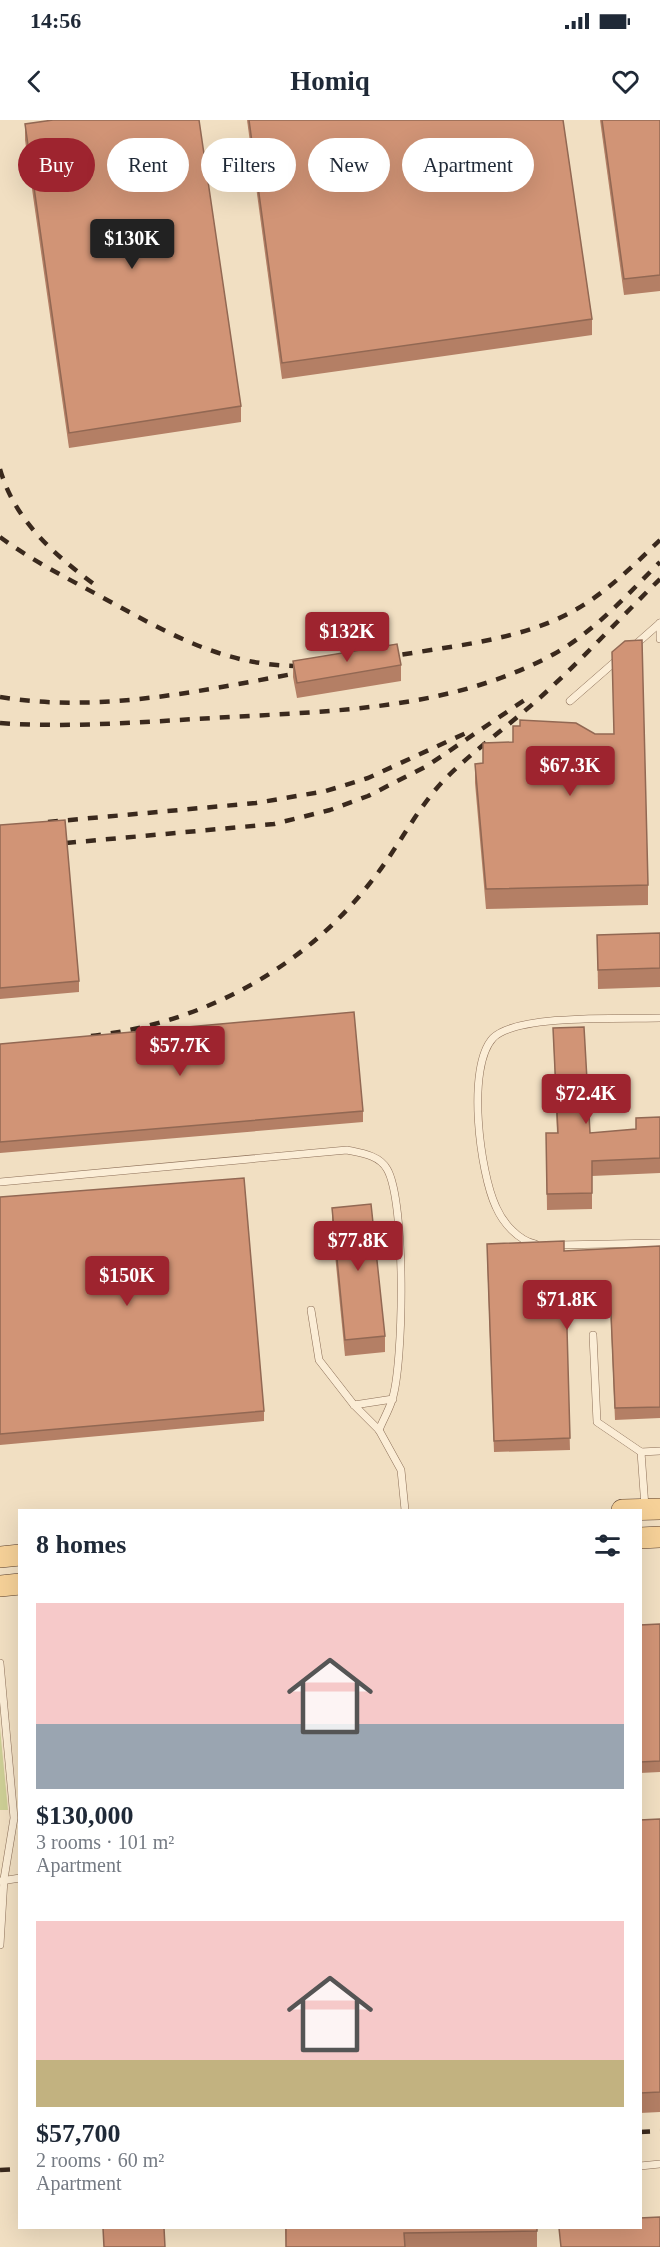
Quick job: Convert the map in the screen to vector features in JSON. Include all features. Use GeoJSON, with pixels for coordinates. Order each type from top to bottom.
{"type":"FeatureCollection","features":[{"type":"Feature","properties":{"kind":"main road"},"geometry":{"type":"LineString","coordinates":[[642,1538],[660,1537]]}},
{"type":"Feature","properties":{"kind":"main road"},"geometry":{"type":"LineString","coordinates":[[0,1557],[18,1555]]}},
{"type":"Feature","properties":{"kind":"main road"},"geometry":{"type":"LineString","coordinates":[[0,1586],[18,1584]]}},
{"type":"Feature","properties":{"kind":"lane"},"geometry":{"type":"LineString","coordinates":[[660,623],[660,639]]}},
{"type":"Feature","properties":{"kind":"lane"},"geometry":{"type":"LineString","coordinates":[[570,702],[660,623]]}},
{"type":"Feature","properties":{"kind":"lane"},"geometry":{"type":"LineString","coordinates":[[540,1246],[526,1242],[512,1230],[496,1208],[488,1180],[478,1090],[482,1056],[494,1037],[523,1024],[660,1018]]}},
{"type":"Feature","properties":{"kind":"lane"},"geometry":{"type":"LineString","coordinates":[[0,1182],[347,1150],[370,1154],[387,1168],[395,1197],[402,1278],[393,1399],[379,1430]]}},
{"type":"Feature","properties":{"kind":"lane"},"geometry":{"type":"LineString","coordinates":[[551,1245],[660,1243]]}},
{"type":"Feature","properties":{"kind":"lane"},"geometry":{"type":"LineString","coordinates":[[311,1310],[319,1360],[354,1405],[379,1430],[401,1470],[405,1509]]}},
{"type":"Feature","properties":{"kind":"lane"},"geometry":{"type":"LineString","coordinates":[[593,1335],[597,1422],[641,1452],[660,1451]]}},
{"type":"Feature","properties":{"kind":"lane"},"geometry":{"type":"LineString","coordinates":[[354,1405],[393,1399]]}},
{"type":"Feature","properties":{"kind":"lane"},"geometry":{"type":"LineString","coordinates":[[641,1452],[653,1509]]}},
{"type":"Feature","properties":{"kind":"lane"},"geometry":{"type":"LineString","coordinates":[[0,1663],[14,1818],[2,1880],[0,1945]]}},
{"type":"Feature","properties":{"kind":"lane"},"geometry":{"type":"LineString","coordinates":[[2,1880],[18,1878]]}},
{"type":"Feature","properties":{"kind":"lane"},"geometry":{"type":"LineString","coordinates":[[642,2166],[660,2164]]}},
{"type":"Feature","properties":{"kind":"green space"},"geometry":{"type":"Polygon","coordinates":[[[0,1728],[8,1810],[0,1810],[0,1728]]]}},
{"type":"Feature","properties":{"kind":"building"},"geometry":{"type":"Polygon","coordinates":[[[53,120],[199,120],[202,138],[201,192],[210,192],[241,406],[69,433],[35,192],[95,192],[95,138],[27,138],[25,124],[53,120]]]}},
{"type":"Feature","properties":{"kind":"building"},"geometry":{"type":"Polygon","coordinates":[[[249,120],[563,120],[592,319],[282,363],[259,192],[296,192],[296,138],[251,138],[249,120]]]}},
{"type":"Feature","properties":{"kind":"building"},"geometry":{"type":"Polygon","coordinates":[[[602,120],[660,120],[660,275],[624,279],[602,120]]]}},
{"type":"Feature","properties":{"kind":"building"},"geometry":{"type":"Polygon","coordinates":[[[642,640],[648,885],[486,889],[475,764],[483,763],[483,743],[513,742],[513,726],[520,726],[520,720],[576,723],[595,734],[614,734],[612,652],[625,641],[642,640]]]}},
{"type":"Feature","properties":{"kind":"building"},"geometry":{"type":"Polygon","coordinates":[[[397,644],[401,665],[297,683],[293,661],[397,644]]]}},
{"type":"Feature","properties":{"kind":"building"},"geometry":{"type":"Polygon","coordinates":[[[65,820],[79,981],[0,988],[0,825],[65,820]]]}},
{"type":"Feature","properties":{"kind":"building"},"geometry":{"type":"Polygon","coordinates":[[[660,933],[660,968],[598,970],[597,935],[660,933]]]}},
{"type":"Feature","properties":{"kind":"building"},"geometry":{"type":"Polygon","coordinates":[[[354,1012],[363,1111],[0,1142],[0,1044],[354,1012]]]}},
{"type":"Feature","properties":{"kind":"building"},"geometry":{"type":"Polygon","coordinates":[[[584,1027],[590,1133],[636,1129],[636,1118],[660,1117],[660,1158],[592,1161],[592,1193],[547,1194],[546,1133],[558,1133],[553,1028],[584,1027]]]}},
{"type":"Feature","properties":{"kind":"building"},"geometry":{"type":"Polygon","coordinates":[[[244,1178],[264,1411],[0,1434],[0,1197],[244,1178]]]}},
{"type":"Feature","properties":{"kind":"building"},"geometry":{"type":"Polygon","coordinates":[[[371,1204],[385,1336],[345,1340],[332,1208],[371,1204]]]}},
{"type":"Feature","properties":{"kind":"building"},"geometry":{"type":"Polygon","coordinates":[[[564,1241],[564,1251],[660,1246],[660,1407],[615,1408],[610,1290],[566,1292],[570,1438],[494,1441],[487,1244],[564,1241]]]}},
{"type":"Feature","properties":{"kind":"building"},"geometry":{"type":"Polygon","coordinates":[[[660,1624],[660,1761],[642,1762],[642,1625],[660,1624]]]}},
{"type":"Feature","properties":{"kind":"building"},"geometry":{"type":"Polygon","coordinates":[[[660,1819],[660,2092],[642,2093],[642,1820],[660,1819]]]}},
{"type":"Feature","properties":{"kind":"building"},"geometry":{"type":"Polygon","coordinates":[[[660,2217],[660,2247],[561,2247],[559,2229],[642,2229],[642,2218],[660,2217]]]}},
{"type":"Feature","properties":{"kind":"building"},"geometry":{"type":"Polygon","coordinates":[[[103,2229],[164,2229],[165,2247],[104,2247],[103,2229]]]}},
{"type":"Feature","properties":{"kind":"building"},"geometry":{"type":"Polygon","coordinates":[[[286,2229],[537,2229],[537,2231],[404,2233],[405,2247],[286,2247],[286,2229]]]}},
{"type":"Feature","properties":{"kind":"railway"},"geometry":{"type":"LineString","coordinates":[[0,469],[7,488],[27,522],[53,550],[99,588]]}},
{"type":"Feature","properties":{"kind":"railway"},"geometry":{"type":"LineString","coordinates":[[0,537],[61,575],[147,622],[196,645],[247,661],[303,666]]}},
{"type":"Feature","properties":{"kind":"railway"},"geometry":{"type":"LineString","coordinates":[[383,658],[482,642],[553,621],[598,595],[620,578],[660,540]]}},
{"type":"Feature","properties":{"kind":"railway"},"geometry":{"type":"LineString","coordinates":[[0,723],[106,724],[344,710],[388,705],[473,687],[514,673],[569,645],[623,600],[660,562]]}},
{"type":"Feature","properties":{"kind":"railway"},"geometry":{"type":"LineString","coordinates":[[91,1036],[131,1030],[209,1005],[246,988],[313,942],[343,914],[370,883],[444,780],[550,688],[660,579]]}},
{"type":"Feature","properties":{"kind":"railway"},"geometry":{"type":"LineString","coordinates":[[0,697],[39,702],[117,701],[194,692],[309,671]]}},
{"type":"Feature","properties":{"kind":"railway"},"geometry":{"type":"LineString","coordinates":[[66,843],[274,824],[330,810],[368,796],[427,766],[529,697]]}},
{"type":"Feature","properties":{"kind":"railway"},"geometry":{"type":"LineString","coordinates":[[48,822],[256,803],[326,791],[368,778],[466,733]]}},
{"type":"Feature","properties":{"kind":"railway"},"geometry":{"type":"LineString","coordinates":[[642,2132],[660,2131]]}},
{"type":"Feature","properties":{"kind":"railway"},"geometry":{"type":"LineString","coordinates":[[0,2170],[18,2169]]}}]}
